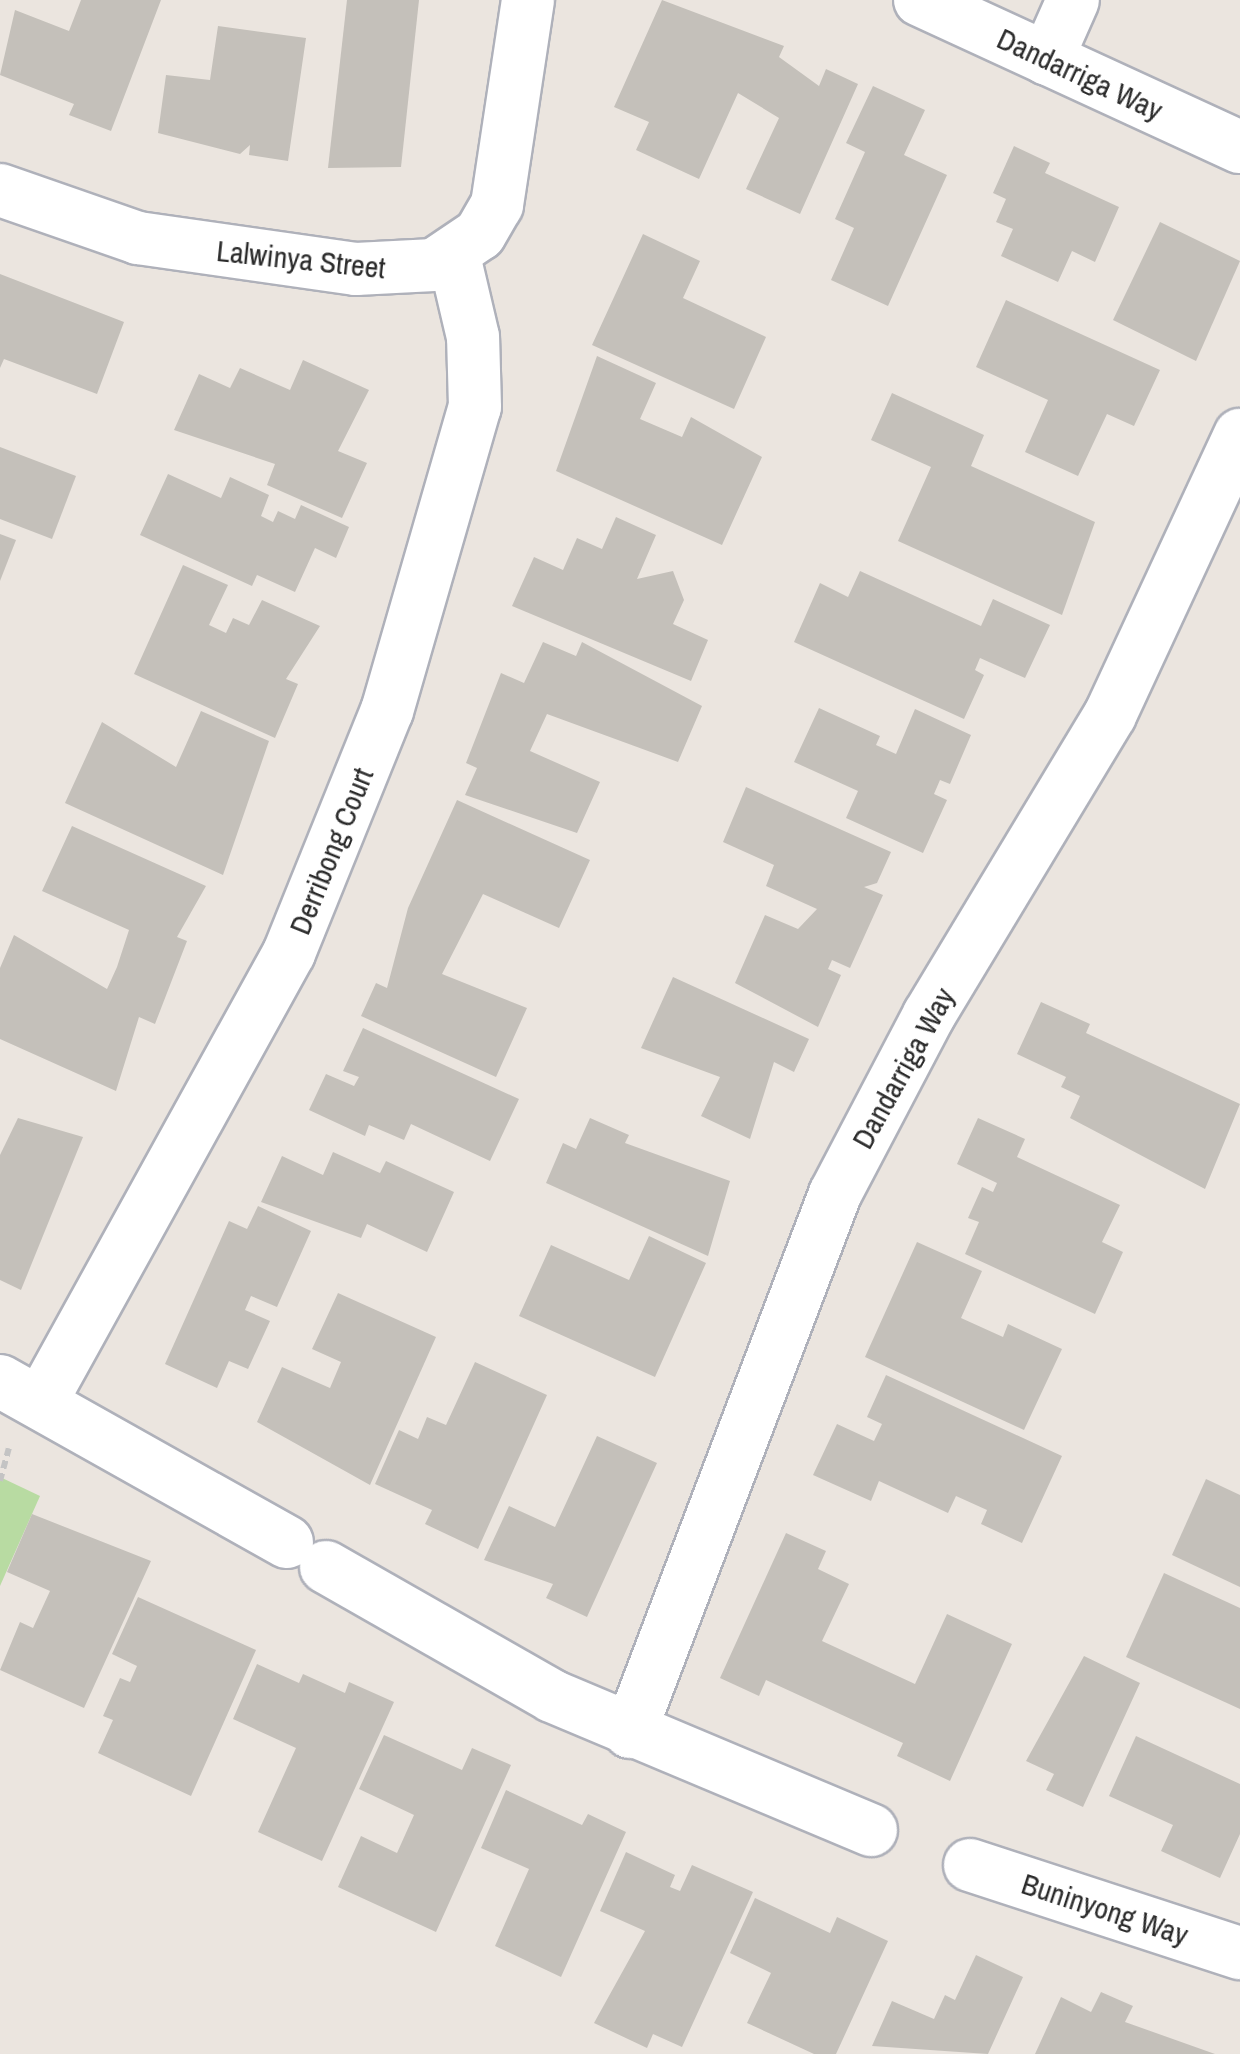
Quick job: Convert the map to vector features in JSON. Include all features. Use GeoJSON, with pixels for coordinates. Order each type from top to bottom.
{"type":"FeatureCollection","features":[{"type":"Feature","properties":{"kind":"street"},"geometry":{"type":"LineString","coordinates":[[454,256],[480,234],[502,188],[528,0]]}},
{"type":"Feature","properties":{"kind":"street","name":"Dandarriga Way"},"geometry":{"type":"LineString","coordinates":[[920,0],[1240,147]]}},
{"type":"Feature","properties":{"kind":"street"},"geometry":{"type":"LineString","coordinates":[[1047,58],[1073,0]]}},
{"type":"Feature","properties":{"kind":"street","name":"Lalwinya Street"},"geometry":{"type":"LineString","coordinates":[[0,190],[187,246],[356,270],[407,270],[454,256]]}},
{"type":"Feature","properties":{"kind":"street","name":"Derribong Court"},"geometry":{"type":"LineString","coordinates":[[454,256],[473,338],[475,408],[387,711],[289,953],[21,1391],[490,1665],[630,1732]]}},
{"type":"Feature","properties":{"kind":"street","name":"Dandarriga Way"},"geometry":{"type":"LineString","coordinates":[[630,1732],[835,1194],[929,1015],[1110,715],[1240,436]]}},
{"type":"Feature","properties":{"kind":"street"},"geometry":{"type":"LineString","coordinates":[[630,1732],[871,1830]]}},
{"type":"Feature","properties":{"kind":"street","name":"Buninyong Way"},"geometry":{"type":"LineString","coordinates":[[970,1865],[1240,1954]]}},
{"type":"Feature","properties":{"kind":"green space"},"geometry":{"type":"Polygon","coordinates":[[[0,1477],[40,1496],[0,1586],[0,1477]]]}},
{"type":"Feature","properties":{"kind":"building"},"geometry":{"type":"Polygon","coordinates":[[[81,0],[161,0],[111,131],[69,115],[74,104],[0,75],[15,10],[69,31],[81,0]]]}},
{"type":"Feature","properties":{"kind":"building"},"geometry":{"type":"Polygon","coordinates":[[[347,0],[419,0],[401,167],[328,168],[347,0]]]}},
{"type":"Feature","properties":{"kind":"building"},"geometry":{"type":"Polygon","coordinates":[[[662,0],[784,46],[779,57],[819,86],[826,69],[858,84],[800,214],[746,189],[779,118],[738,93],[699,179],[636,150],[649,122],[614,107],[662,0]]]}},
{"type":"Feature","properties":{"kind":"building"},"geometry":{"type":"Polygon","coordinates":[[[218,26],[306,38],[288,161],[249,155],[250,145],[240,154],[158,133],[166,75],[210,80],[218,26]]]}},
{"type":"Feature","properties":{"kind":"building"},"geometry":{"type":"Polygon","coordinates":[[[873,86],[925,110],[904,155],[947,175],[888,306],[831,280],[854,228],[835,219],[865,152],[846,143],[873,86]]]}},
{"type":"Feature","properties":{"kind":"building"},"geometry":{"type":"Polygon","coordinates":[[[1014,146],[1050,163],[1045,173],[1119,207],[1095,262],[1072,251],[1058,282],[1001,256],[1013,229],[996,222],[1006,199],[993,193],[1014,146]]]}},
{"type":"Feature","properties":{"kind":"building"},"geometry":{"type":"Polygon","coordinates":[[[1160,222],[1240,261],[1196,361],[1113,320],[1160,222]]]}},
{"type":"Feature","properties":{"kind":"building"},"geometry":{"type":"Polygon","coordinates":[[[643,234],[700,261],[683,298],[766,337],[734,409],[592,345],[643,234]]]}},
{"type":"Feature","properties":{"kind":"building"},"geometry":{"type":"Polygon","coordinates":[[[0,274],[124,322],[97,394],[4,359],[0,368],[0,274]]]}},
{"type":"Feature","properties":{"kind":"building"},"geometry":{"type":"Polygon","coordinates":[[[1006,300],[1160,370],[1134,426],[1107,414],[1078,476],[1025,452],[1048,400],[976,367],[1006,300]]]}},
{"type":"Feature","properties":{"kind":"building"},"geometry":{"type":"Polygon","coordinates":[[[597,356],[656,383],[640,419],[682,437],[691,417],[762,457],[722,545],[556,471],[597,356]]]}},
{"type":"Feature","properties":{"kind":"building"},"geometry":{"type":"Polygon","coordinates":[[[303,360],[369,390],[338,451],[367,463],[342,518],[267,485],[275,464],[174,430],[199,374],[230,388],[240,368],[290,390],[303,360]]]}},
{"type":"Feature","properties":{"kind":"building"},"geometry":{"type":"Polygon","coordinates":[[[892,393],[984,435],[971,466],[1095,522],[1062,615],[898,541],[931,467],[871,440],[892,393]]]}},
{"type":"Feature","properties":{"kind":"building"},"geometry":{"type":"Polygon","coordinates":[[[0,447],[76,476],[52,539],[0,519],[0,447]]]}},
{"type":"Feature","properties":{"kind":"building"},"geometry":{"type":"Polygon","coordinates":[[[168,474],[221,498],[230,477],[269,495],[261,516],[273,522],[278,511],[295,519],[301,505],[349,527],[336,558],[315,548],[295,592],[257,575],[252,586],[140,535],[168,474]]]}},
{"type":"Feature","properties":{"kind":"building"},"geometry":{"type":"Polygon","coordinates":[[[616,517],[656,535],[637,579],[673,571],[684,600],[673,624],[708,640],[691,681],[512,606],[534,557],[563,570],[577,538],[602,549],[616,517]]]}},
{"type":"Feature","properties":{"kind":"building"},"geometry":{"type":"Polygon","coordinates":[[[0,534],[16,540],[0,581],[0,534]]]}},
{"type":"Feature","properties":{"kind":"building"},"geometry":{"type":"Polygon","coordinates":[[[183,565],[228,585],[209,625],[226,633],[233,618],[249,625],[262,600],[320,626],[286,679],[298,684],[275,738],[134,674],[183,565]]]}},
{"type":"Feature","properties":{"kind":"building"},"geometry":{"type":"Polygon","coordinates":[[[860,571],[981,626],[993,599],[1050,625],[1025,678],[980,658],[975,670],[984,675],[964,719],[794,642],[820,583],[848,597],[860,571]]]}},
{"type":"Feature","properties":{"kind":"building"},"geometry":{"type":"Polygon","coordinates":[[[543,642],[576,656],[582,642],[702,706],[678,762],[547,714],[530,751],[600,782],[577,833],[465,795],[477,768],[466,763],[501,673],[524,683],[543,642]]]}},
{"type":"Feature","properties":{"kind":"building"},"geometry":{"type":"Polygon","coordinates":[[[819,708],[880,736],[876,745],[896,754],[915,709],[971,735],[950,784],[940,780],[934,794],[947,800],[923,853],[846,818],[858,791],[794,762],[819,708]]]}},
{"type":"Feature","properties":{"kind":"building"},"geometry":{"type":"Polygon","coordinates":[[[201,711],[269,741],[223,875],[65,803],[102,722],[176,767],[201,711]]]}},
{"type":"Feature","properties":{"kind":"building"},"geometry":{"type":"Polygon","coordinates":[[[746,787],[891,852],[877,883],[864,887],[883,895],[850,968],[832,960],[828,969],[841,975],[818,1027],[735,983],[765,915],[798,929],[817,909],[766,886],[774,865],[723,842],[746,787]]]}},
{"type":"Feature","properties":{"kind":"building"},"geometry":{"type":"Polygon","coordinates":[[[457,800],[590,860],[559,928],[483,894],[442,974],[527,1008],[496,1077],[361,1016],[376,983],[387,988],[408,908],[457,800]]]}},
{"type":"Feature","properties":{"kind":"building"},"geometry":{"type":"Polygon","coordinates":[[[72,826],[206,886],[177,937],[187,941],[155,1024],[139,1017],[116,1091],[0,1039],[0,968],[14,935],[107,989],[117,967],[129,930],[42,891],[72,826]]]}},
{"type":"Feature","properties":{"kind":"building"},"geometry":{"type":"Polygon","coordinates":[[[673,977],[809,1039],[794,1072],[774,1062],[750,1139],[701,1116],[720,1077],[641,1048],[673,977]]]}},
{"type":"Feature","properties":{"kind":"building"},"geometry":{"type":"Polygon","coordinates":[[[1041,1002],[1090,1024],[1086,1033],[1240,1104],[1205,1189],[1070,1118],[1080,1096],[1061,1087],[1066,1077],[1017,1054],[1041,1002]]]}},
{"type":"Feature","properties":{"kind":"building"},"geometry":{"type":"Polygon","coordinates":[[[363,1028],[519,1099],[490,1161],[411,1124],[404,1140],[369,1125],[365,1136],[309,1110],[326,1074],[354,1086],[359,1077],[343,1071],[363,1028]]]}},
{"type":"Feature","properties":{"kind":"building"},"geometry":{"type":"Polygon","coordinates":[[[18,1118],[83,1137],[21,1290],[0,1280],[0,1155],[18,1118]]]}},
{"type":"Feature","properties":{"kind":"building"},"geometry":{"type":"Polygon","coordinates":[[[590,1118],[629,1135],[625,1143],[730,1181],[708,1256],[546,1183],[563,1143],[576,1149],[590,1118]]]}},
{"type":"Feature","properties":{"kind":"building"},"geometry":{"type":"Polygon","coordinates":[[[978,1118],[1025,1139],[1017,1157],[1120,1205],[1102,1242],[1123,1252],[1095,1314],[965,1254],[979,1222],[968,1218],[982,1187],[993,1192],[997,1183],[957,1164],[978,1118]]]}},
{"type":"Feature","properties":{"kind":"building"},"geometry":{"type":"Polygon","coordinates":[[[333,1152],[380,1173],[386,1161],[454,1192],[427,1252],[367,1224],[361,1238],[261,1202],[282,1156],[323,1175],[333,1152]]]}},
{"type":"Feature","properties":{"kind":"building"},"geometry":{"type":"Polygon","coordinates":[[[258,1206],[311,1231],[277,1307],[251,1296],[245,1310],[270,1321],[248,1369],[229,1361],[217,1388],[165,1364],[229,1221],[247,1229],[258,1206]]]}},
{"type":"Feature","properties":{"kind":"building"},"geometry":{"type":"Polygon","coordinates":[[[649,1236],[706,1263],[655,1377],[519,1316],[551,1245],[629,1280],[649,1236]]]}},
{"type":"Feature","properties":{"kind":"building"},"geometry":{"type":"Polygon","coordinates":[[[917,1242],[982,1271],[961,1318],[1003,1337],[1008,1324],[1062,1349],[1024,1430],[865,1357],[917,1242]]]}},
{"type":"Feature","properties":{"kind":"building"},"geometry":{"type":"Polygon","coordinates":[[[338,1293],[436,1337],[370,1485],[257,1422],[282,1367],[330,1388],[341,1362],[312,1349],[338,1293]]]}},
{"type":"Feature","properties":{"kind":"building"},"geometry":{"type":"Polygon","coordinates":[[[475,1362],[547,1395],[478,1549],[425,1524],[432,1510],[375,1484],[399,1430],[418,1439],[427,1417],[446,1425],[475,1362]]]}},
{"type":"Feature","properties":{"kind":"building"},"geometry":{"type":"Polygon","coordinates":[[[886,1375],[1062,1456],[1022,1543],[981,1524],[987,1510],[956,1496],[948,1513],[879,1481],[871,1501],[813,1475],[837,1424],[874,1441],[882,1424],[867,1417],[886,1375]]]}},
{"type":"Feature","properties":{"kind":"building"},"geometry":{"type":"Polygon","coordinates":[[[597,1436],[657,1463],[587,1617],[546,1598],[553,1584],[484,1560],[509,1506],[555,1527],[597,1436]]]}},
{"type":"Feature","properties":{"kind":"building"},"geometry":{"type":"Polygon","coordinates":[[[1206,1479],[1240,1495],[1240,1587],[1172,1555],[1206,1479]]]}},
{"type":"Feature","properties":{"kind":"building"},"geometry":{"type":"Polygon","coordinates":[[[32,1514],[151,1561],[84,1708],[0,1670],[20,1622],[33,1628],[50,1591],[7,1572],[32,1514]]]}},
{"type":"Feature","properties":{"kind":"building"},"geometry":{"type":"Polygon","coordinates":[[[786,1533],[826,1551],[818,1569],[849,1584],[822,1641],[915,1684],[947,1614],[1012,1644],[950,1781],[897,1756],[903,1743],[766,1680],[759,1696],[720,1678],[786,1533]]]}},
{"type":"Feature","properties":{"kind":"building"},"geometry":{"type":"Polygon","coordinates":[[[1164,1573],[1240,1608],[1240,1709],[1126,1657],[1164,1573]]]}},
{"type":"Feature","properties":{"kind":"building"},"geometry":{"type":"Polygon","coordinates":[[[138,1597],[256,1650],[191,1796],[98,1753],[113,1720],[103,1716],[120,1678],[130,1682],[137,1666],[112,1654],[138,1597]]]}},
{"type":"Feature","properties":{"kind":"building"},"geometry":{"type":"Polygon","coordinates":[[[1084,1656],[1140,1683],[1083,1807],[1046,1790],[1054,1774],[1026,1761],[1084,1656]]]}},
{"type":"Feature","properties":{"kind":"building"},"geometry":{"type":"Polygon","coordinates":[[[257,1664],[299,1683],[303,1674],[345,1693],[349,1682],[394,1702],[322,1861],[258,1832],[296,1748],[233,1719],[257,1664]]]}},
{"type":"Feature","properties":{"kind":"building"},"geometry":{"type":"Polygon","coordinates":[[[384,1735],[462,1770],[472,1748],[511,1765],[436,1932],[338,1887],[361,1836],[397,1853],[414,1815],[359,1789],[384,1735]]]}},
{"type":"Feature","properties":{"kind":"building"},"geometry":{"type":"Polygon","coordinates":[[[1136,1736],[1240,1784],[1240,1834],[1220,1878],[1161,1851],[1173,1825],[1109,1796],[1136,1736]]]}},
{"type":"Feature","properties":{"kind":"building"},"geometry":{"type":"Polygon","coordinates":[[[506,1790],[582,1825],[588,1814],[626,1832],[561,1977],[495,1946],[529,1869],[481,1848],[506,1790]]]}},
{"type":"Feature","properties":{"kind":"building"},"geometry":{"type":"Polygon","coordinates":[[[626,1852],[675,1875],[670,1887],[680,1891],[692,1865],[753,1892],[682,2047],[653,2034],[647,2048],[594,2023],[645,1931],[600,1911],[626,1852]]]}},
{"type":"Feature","properties":{"kind":"building"},"geometry":{"type":"Polygon","coordinates":[[[755,1898],[830,1933],[837,1917],[888,1941],[836,2054],[814,2054],[747,2023],[771,1973],[730,1953],[755,1898]]]}},
{"type":"Feature","properties":{"kind":"building"},"geometry":{"type":"Polygon","coordinates":[[[976,1955],[1023,1977],[988,2054],[872,2046],[892,2001],[934,2019],[945,1995],[955,2000],[976,1955]]]}},
{"type":"Feature","properties":{"kind":"building"},"geometry":{"type":"Polygon","coordinates":[[[1101,1992],[1133,2006],[1125,2022],[1215,2054],[1035,2054],[1061,1997],[1091,2012],[1101,1992]]]}}]}
